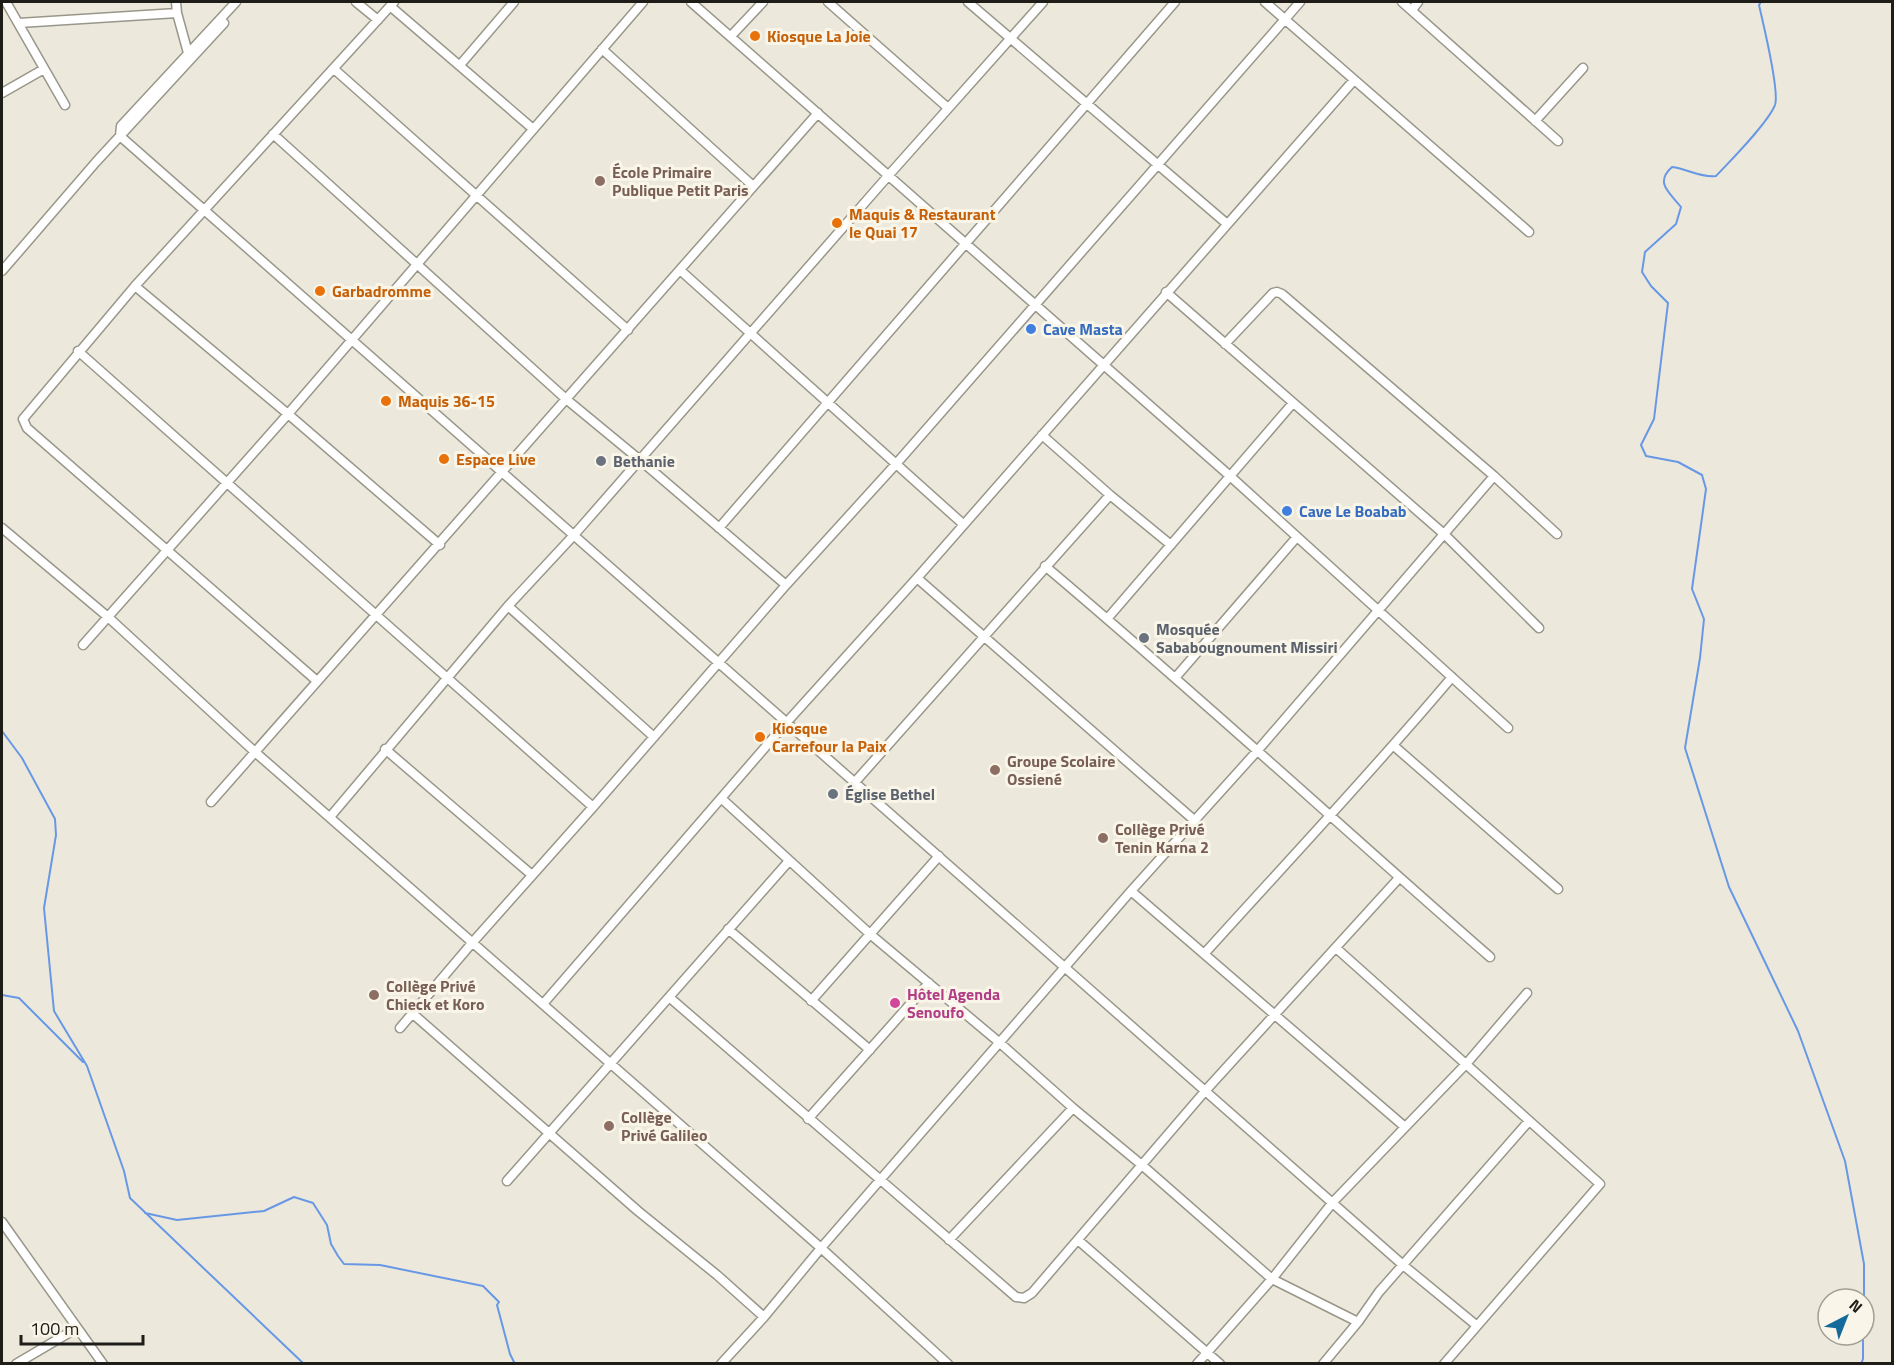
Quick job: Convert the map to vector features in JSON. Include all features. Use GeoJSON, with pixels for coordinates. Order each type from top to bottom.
{"type":"FeatureCollection","features":[{"type":"Feature","properties":{"kind":"street"},"geometry":{"type":"LineString","coordinates":[[6,2],[64,105]]}},
{"type":"Feature","properties":{"kind":"street"},"geometry":{"type":"LineString","coordinates":[[176,2],[188,53]]}},
{"type":"Feature","properties":{"kind":"street"},"geometry":{"type":"LineString","coordinates":[[120,136],[121,126],[236,2]]}},
{"type":"Feature","properties":{"kind":"street"},"geometry":{"type":"LineString","coordinates":[[356,2],[378,20]]}},
{"type":"Feature","properties":{"kind":"street"},"geometry":{"type":"LineString","coordinates":[[460,65],[514,2]]}},
{"type":"Feature","properties":{"kind":"street"},"geometry":{"type":"LineString","coordinates":[[84,645],[288,414],[532,128],[643,2]]}},
{"type":"Feature","properties":{"kind":"street"},"geometry":{"type":"LineString","coordinates":[[691,2],[1230,476],[1508,728]]}},
{"type":"Feature","properties":{"kind":"street"},"geometry":{"type":"LineString","coordinates":[[731,36],[763,2]]}},
{"type":"Feature","properties":{"kind":"street"},"geometry":{"type":"LineString","coordinates":[[828,2],[948,108]]}},
{"type":"Feature","properties":{"kind":"street"},"geometry":{"type":"LineString","coordinates":[[968,2],[1226,224]]}},
{"type":"Feature","properties":{"kind":"street"},"geometry":{"type":"LineString","coordinates":[[330,817],[385,749],[508,606],[574,535],[750,332],[1043,2]]}},
{"type":"Feature","properties":{"kind":"street"},"geometry":{"type":"LineString","coordinates":[[719,528],[1174,2]]}},
{"type":"Feature","properties":{"kind":"street"},"geometry":{"type":"LineString","coordinates":[[1265,2],[1529,232]]}},
{"type":"Feature","properties":{"kind":"street"},"geometry":{"type":"LineString","coordinates":[[400,1028],[786,585],[896,464],[1300,2]]}},
{"type":"Feature","properties":{"kind":"street"},"geometry":{"type":"LineString","coordinates":[[1402,2],[1558,141]]}},
{"type":"Feature","properties":{"kind":"street"},"geometry":{"type":"LineString","coordinates":[[1412,10],[1418,2]]}},
{"type":"Feature","properties":{"kind":"street"},"geometry":{"type":"LineString","coordinates":[[317,681],[27,428],[23,419],[135,286],[392,4],[532,128]]}},
{"type":"Feature","properties":{"kind":"street"},"geometry":{"type":"LineString","coordinates":[[19,23],[177,13]]}},
{"type":"Feature","properties":{"kind":"street"},"geometry":{"type":"LineString","coordinates":[[2,271],[120,136],[224,23]]}},
{"type":"Feature","properties":{"kind":"street"},"geometry":{"type":"LineString","coordinates":[[602,49],[752,185]]}},
{"type":"Feature","properties":{"kind":"street"},"geometry":{"type":"LineString","coordinates":[[1535,121],[1583,68]]}},
{"type":"Feature","properties":{"kind":"street"},"geometry":{"type":"LineString","coordinates":[[2,93],[44,69]]}},
{"type":"Feature","properties":{"kind":"street"},"geometry":{"type":"LineString","coordinates":[[334,69],[628,330]]}},
{"type":"Feature","properties":{"kind":"street"},"geometry":{"type":"LineString","coordinates":[[543,1004],[787,722],[917,578],[1354,80]]}},
{"type":"Feature","properties":{"kind":"street"},"geometry":{"type":"LineString","coordinates":[[211,802],[628,330],[752,185],[818,113]]}},
{"type":"Feature","properties":{"kind":"street"},"geometry":{"type":"LineString","coordinates":[[273,134],[566,399],[786,585]]}},
{"type":"Feature","properties":{"kind":"street"},"geometry":{"type":"LineString","coordinates":[[120,136],[1402,1265],[1476,1325]]}},
{"type":"Feature","properties":{"kind":"street"},"geometry":{"type":"LineString","coordinates":[[680,270],[963,524]]}},
{"type":"Feature","properties":{"kind":"street"},"geometry":{"type":"LineString","coordinates":[[135,286],[440,544]]}},
{"type":"Feature","properties":{"kind":"street"},"geometry":{"type":"LineString","coordinates":[[1166,292],[1444,534],[1539,628]]}},
{"type":"Feature","properties":{"kind":"street"},"geometry":{"type":"LineString","coordinates":[[1225,344],[1270,296],[1277,292],[1287,298],[1494,476],[1557,534]]}},
{"type":"Feature","properties":{"kind":"street"},"geometry":{"type":"LineString","coordinates":[[78,351],[593,807]]}},
{"type":"Feature","properties":{"kind":"street"},"geometry":{"type":"LineString","coordinates":[[1107,619],[1293,404]]}},
{"type":"Feature","properties":{"kind":"street"},"geometry":{"type":"LineString","coordinates":[[1042,435],[1171,545]]}},
{"type":"Feature","properties":{"kind":"street"},"geometry":{"type":"LineString","coordinates":[[721,1364],[1131,891],[1258,750],[1494,476]]}},
{"type":"Feature","properties":{"kind":"street"},"geometry":{"type":"LineString","coordinates":[[855,782],[1110,495]]}},
{"type":"Feature","properties":{"kind":"street"},"geometry":{"type":"LineString","coordinates":[[2,528],[108,617],[255,752],[820,1248],[948,1364]]}},
{"type":"Feature","properties":{"kind":"street"},"geometry":{"type":"LineString","coordinates":[[1175,678],[1296,538]]}},
{"type":"Feature","properties":{"kind":"street"},"geometry":{"type":"LineString","coordinates":[[1045,567],[1258,750],[1328,816],[1490,957]]}},
{"type":"Feature","properties":{"kind":"street"},"geometry":{"type":"LineString","coordinates":[[917,578],[1194,820]]}},
{"type":"Feature","properties":{"kind":"street"},"geometry":{"type":"LineString","coordinates":[[508,606],[654,737]]}},
{"type":"Feature","properties":{"kind":"street"},"geometry":{"type":"LineString","coordinates":[[1204,954],[1394,746],[1452,677]]}},
{"type":"Feature","properties":{"kind":"street"},"geometry":{"type":"LineString","coordinates":[[1394,746],[1558,889]]}},
{"type":"Feature","properties":{"kind":"street"},"geometry":{"type":"LineString","coordinates":[[385,749],[532,875]]}},
{"type":"Feature","properties":{"kind":"street"},"geometry":{"type":"LineString","coordinates":[[722,799],[870,934],[1000,1043],[1272,1279],[1358,1322]]}},
{"type":"Feature","properties":{"kind":"street"},"geometry":{"type":"LineString","coordinates":[[811,1001],[939,856]]}},
{"type":"Feature","properties":{"kind":"street"},"geometry":{"type":"LineString","coordinates":[[507,1181],[789,861]]}},
{"type":"Feature","properties":{"kind":"street"},"geometry":{"type":"LineString","coordinates":[[669,998],[1016,1297],[1024,1298],[1032,1293],[1206,1090],[1399,878]]}},
{"type":"Feature","properties":{"kind":"street"},"geometry":{"type":"LineString","coordinates":[[1131,891],[1405,1127]]}},
{"type":"Feature","properties":{"kind":"street"},"geometry":{"type":"LineString","coordinates":[[729,930],[870,1050]]}},
{"type":"Feature","properties":{"kind":"street"},"geometry":{"type":"LineString","coordinates":[[1336,948],[1600,1184],[1444,1364]]}},
{"type":"Feature","properties":{"kind":"street"},"geometry":{"type":"LineString","coordinates":[[808,1119],[929,983]]}},
{"type":"Feature","properties":{"kind":"street"},"geometry":{"type":"LineString","coordinates":[[1197,1364],[1272,1279],[1333,1203],[1467,1063],[1527,993]]}},
{"type":"Feature","properties":{"kind":"street"},"geometry":{"type":"LineString","coordinates":[[412,1013],[638,1211],[717,1275],[764,1317]]}},
{"type":"Feature","properties":{"kind":"street"},"geometry":{"type":"LineString","coordinates":[[949,1240],[1073,1108]]}},
{"type":"Feature","properties":{"kind":"street"},"geometry":{"type":"LineString","coordinates":[[1323,1364],[1358,1322],[1379,1292],[1529,1121]]}},
{"type":"Feature","properties":{"kind":"street"},"geometry":{"type":"LineString","coordinates":[[2,1222],[103,1364]]}},
{"type":"Feature","properties":{"kind":"street"},"geometry":{"type":"LineString","coordinates":[[1078,1240],[1220,1364]]}},
{"type":"Feature","properties":{"kind":"street"},"geometry":{"type":"LineString","coordinates":[[16,1364],[77,1328]]}},
{"type":"Feature","properties":{"kind":"waterway"},"geometry":{"type":"LineString","coordinates":[[1761,2],[1759,5],[1776,97],[1771,113],[1716,176],[1705,176],[1672,167],[1664,178],[1666,188],[1681,207],[1676,224],[1645,252],[1642,272],[1651,286],[1668,303],[1654,419],[1641,445],[1646,456],[1678,462],[1702,475],[1706,489],[1692,589],[1704,619],[1685,748],[1729,887],[1798,1031],[1845,1161],[1864,1264],[1864,1287]]}},
{"type":"Feature","properties":{"kind":"waterway"},"geometry":{"type":"LineString","coordinates":[[2,731],[22,758],[55,819],[56,835],[44,908],[54,1011],[87,1066],[124,1171],[130,1198],[304,1364]]}},
{"type":"Feature","properties":{"kind":"waterway"},"geometry":{"type":"LineString","coordinates":[[2,995],[19,998],[83,1062]]}},
{"type":"Feature","properties":{"kind":"waterway"},"geometry":{"type":"LineString","coordinates":[[145,1213],[177,1220],[264,1211],[294,1197],[313,1203],[327,1225],[331,1244],[344,1264],[380,1265],[483,1286],[499,1302],[497,1305],[510,1354],[515,1364]]}},
{"type":"Feature","properties":{"kind":"waterway"},"geometry":{"type":"LineString","coordinates":[[1861,1364],[1863,1347]]}},
{"type":"Feature","properties":{"kind":"place","name":"Kiosque La Joie"},"geometry":{"type":"Point","coordinates":[755,36]}},
{"type":"Feature","properties":{"kind":"place","name":"École Primaire Publique Petit Paris"},"geometry":{"type":"Point","coordinates":[600,181]}},
{"type":"Feature","properties":{"kind":"place","name":"Maquis & Restaurant le Quai 17"},"geometry":{"type":"Point","coordinates":[837,223]}},
{"type":"Feature","properties":{"kind":"place","name":"Garbadromme"},"geometry":{"type":"Point","coordinates":[320,291]}},
{"type":"Feature","properties":{"kind":"place","name":"Cave Masta"},"geometry":{"type":"Point","coordinates":[1031,329]}},
{"type":"Feature","properties":{"kind":"place","name":"Maquis 36-15"},"geometry":{"type":"Point","coordinates":[386,401]}},
{"type":"Feature","properties":{"kind":"place","name":"Espace Live"},"geometry":{"type":"Point","coordinates":[444,459]}},
{"type":"Feature","properties":{"kind":"place","name":"Bethanie"},"geometry":{"type":"Point","coordinates":[601,461]}},
{"type":"Feature","properties":{"kind":"place","name":"Cave Le Boabab"},"geometry":{"type":"Point","coordinates":[1287,511]}},
{"type":"Feature","properties":{"kind":"place","name":"Mosquée Sababougnoument Missiri"},"geometry":{"type":"Point","coordinates":[1144,638]}},
{"type":"Feature","properties":{"kind":"place","name":"Kiosque Carrefour la Paix"},"geometry":{"type":"Point","coordinates":[760,737]}},
{"type":"Feature","properties":{"kind":"place","name":"Groupe Scolaire Ossiené"},"geometry":{"type":"Point","coordinates":[995,770]}},
{"type":"Feature","properties":{"kind":"place","name":"Église Bethel"},"geometry":{"type":"Point","coordinates":[833,794]}},
{"type":"Feature","properties":{"kind":"place","name":"Collège Privé Tenin Karna 2"},"geometry":{"type":"Point","coordinates":[1103,838]}},
{"type":"Feature","properties":{"kind":"place","name":"Collège Privé Chieck et Koro"},"geometry":{"type":"Point","coordinates":[374,995]}},
{"type":"Feature","properties":{"kind":"place","name":"Hôtel Agenda Senoufo"},"geometry":{"type":"Point","coordinates":[895,1003]}},
{"type":"Feature","properties":{"kind":"place","name":"Collège Privé Galileo"},"geometry":{"type":"Point","coordinates":[609,1126]}}]}
